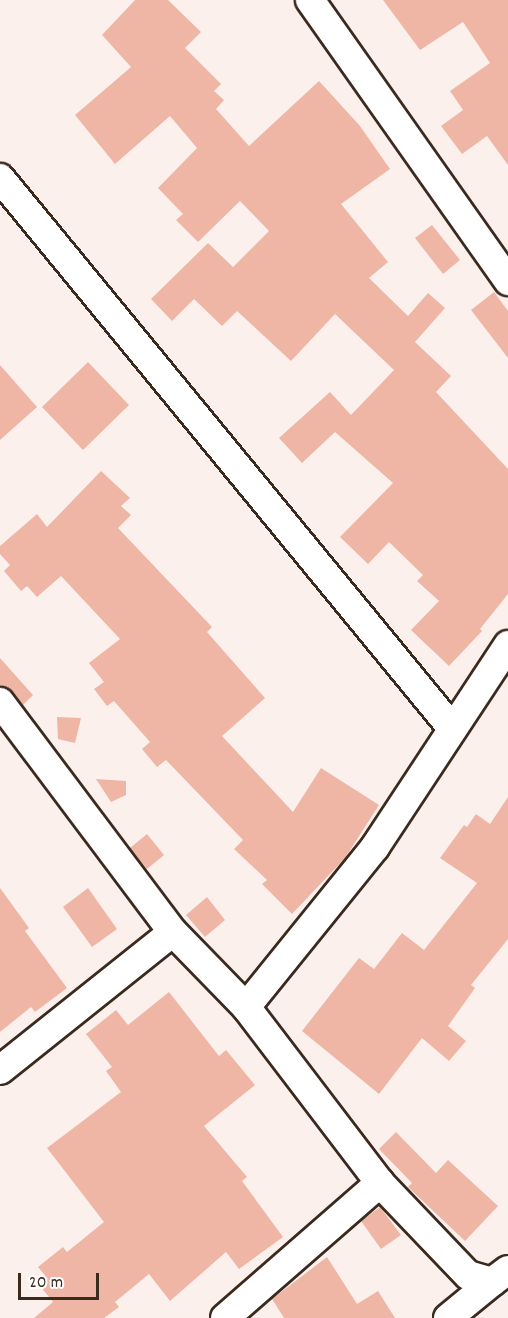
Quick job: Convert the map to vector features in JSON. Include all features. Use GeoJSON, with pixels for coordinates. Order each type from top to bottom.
{"type":"FeatureCollection","features":[{"type":"Feature","properties":{"kind":"street"},"geometry":{"type":"LineString","coordinates":[[310,0],[508,281]]}},
{"type":"Feature","properties":{"kind":"street"},"geometry":{"type":"LineString","coordinates":[[0,178],[453,728]]}},
{"type":"Feature","properties":{"kind":"street"},"geometry":{"type":"LineString","coordinates":[[246,1007],[375,847],[508,645]]}},
{"type":"Feature","properties":{"kind":"street"},"geometry":{"type":"LineString","coordinates":[[0,702],[173,932],[246,1007],[380,1183],[468,1275],[500,1276]]}},
{"type":"Feature","properties":{"kind":"street"},"geometry":{"type":"LineString","coordinates":[[0,1070],[173,932]]}},
{"type":"Feature","properties":{"kind":"street"},"geometry":{"type":"LineString","coordinates":[[225,1318],[380,1183]]}},
{"type":"Feature","properties":{"kind":"street"},"geometry":{"type":"LineString","coordinates":[[448,1318],[500,1276]]}},
{"type":"Feature","properties":{"kind":"building"},"geometry":{"type":"Polygon","coordinates":[[[135,0],[168,0],[201,32],[185,48],[221,84],[214,91],[224,100],[216,109],[249,146],[319,81],[360,126],[390,169],[341,204],[388,262],[369,278],[408,316],[428,293],[445,308],[415,342],[451,376],[436,392],[508,469],[508,594],[480,629],[482,631],[449,666],[411,630],[439,601],[417,581],[423,575],[389,542],[368,564],[340,537],[393,483],[335,432],[302,463],[279,438],[330,392],[351,415],[394,370],[335,314],[291,361],[237,311],[222,326],[194,299],[172,321],[151,299],[208,243],[233,267],[269,231],[240,201],[198,242],[176,220],[183,214],[158,188],[197,148],[170,116],[115,164],[75,115],[131,67],[102,35],[135,0]]]}},
{"type":"Feature","properties":{"kind":"building"},"geometry":{"type":"Polygon","coordinates":[[[383,0],[508,0],[508,165],[487,136],[462,154],[441,126],[463,110],[450,91],[490,63],[463,22],[420,50],[383,0]]]}},
{"type":"Feature","properties":{"kind":"building"},"geometry":{"type":"Polygon","coordinates":[[[432,225],[460,260],[443,274],[415,238],[432,225]]]}},
{"type":"Feature","properties":{"kind":"building"},"geometry":{"type":"Polygon","coordinates":[[[494,292],[508,311],[508,358],[471,310],[494,292]]]}},
{"type":"Feature","properties":{"kind":"building"},"geometry":{"type":"Polygon","coordinates":[[[88,362],[129,405],[83,450],[42,407],[88,362]]]}},
{"type":"Feature","properties":{"kind":"building"},"geometry":{"type":"Polygon","coordinates":[[[0,365],[37,407],[0,440],[0,365]]]}},
{"type":"Feature","properties":{"kind":"building"},"geometry":{"type":"Polygon","coordinates":[[[101,471],[130,498],[121,506],[131,515],[118,528],[212,627],[207,632],[265,698],[222,736],[293,812],[321,768],[379,805],[345,858],[292,914],[262,884],[267,880],[234,849],[243,840],[166,760],[157,767],[142,749],[150,742],[114,701],[107,706],[94,689],[104,682],[89,663],[120,639],[61,576],[37,597],[27,586],[21,591],[4,571],[10,565],[0,554],[0,546],[37,514],[47,527],[101,471]]]}},
{"type":"Feature","properties":{"kind":"building"},"geometry":{"type":"Polygon","coordinates":[[[0,658],[33,695],[23,705],[13,692],[0,686],[0,658]]]}},
{"type":"Feature","properties":{"kind":"building"},"geometry":{"type":"Polygon","coordinates":[[[57,717],[81,718],[75,743],[58,739],[57,717]]]}},
{"type":"Feature","properties":{"kind":"building"},"geometry":{"type":"Polygon","coordinates":[[[96,779],[126,781],[126,795],[111,802],[96,779]]]}},
{"type":"Feature","properties":{"kind":"building"},"geometry":{"type":"Polygon","coordinates":[[[508,797],[508,939],[471,985],[475,988],[448,1026],[466,1041],[449,1061],[422,1038],[379,1094],[302,1031],[359,958],[374,969],[402,933],[424,950],[477,883],[440,858],[464,825],[467,827],[476,814],[490,824],[508,797]]]}},
{"type":"Feature","properties":{"kind":"building"},"geometry":{"type":"Polygon","coordinates":[[[147,834],[164,855],[147,869],[130,848],[147,834]]]}},
{"type":"Feature","properties":{"kind":"building"},"geometry":{"type":"Polygon","coordinates":[[[0,888],[29,928],[25,931],[67,988],[35,1012],[31,1007],[0,1032],[0,888]]]}},
{"type":"Feature","properties":{"kind":"building"},"geometry":{"type":"Polygon","coordinates":[[[88,888],[117,929],[92,947],[63,907],[88,888]]]}},
{"type":"Feature","properties":{"kind":"building"},"geometry":{"type":"Polygon","coordinates":[[[207,897],[225,920],[205,937],[186,915],[207,897]]]}},
{"type":"Feature","properties":{"kind":"building"},"geometry":{"type":"Polygon","coordinates":[[[169,992],[219,1056],[226,1050],[255,1085],[204,1126],[247,1177],[242,1181],[283,1237],[239,1269],[226,1252],[170,1301],[149,1274],[115,1302],[119,1307],[104,1318],[34,1318],[53,1302],[40,1286],[48,1279],[38,1267],[63,1247],[67,1252],[104,1222],[47,1148],[121,1092],[106,1071],[112,1067],[86,1034],[116,1010],[128,1025],[169,992]]]}},
{"type":"Feature","properties":{"kind":"building"},"geometry":{"type":"Polygon","coordinates":[[[396,1132],[436,1173],[448,1160],[498,1206],[465,1241],[408,1187],[412,1183],[379,1149],[396,1132]]]}},
{"type":"Feature","properties":{"kind":"building"},"geometry":{"type":"Polygon","coordinates":[[[380,1207],[401,1235],[381,1249],[361,1221],[380,1207]]]}},
{"type":"Feature","properties":{"kind":"building"},"geometry":{"type":"Polygon","coordinates":[[[327,1257],[357,1304],[378,1291],[395,1318],[284,1318],[272,1299],[327,1257]]]}}]}
